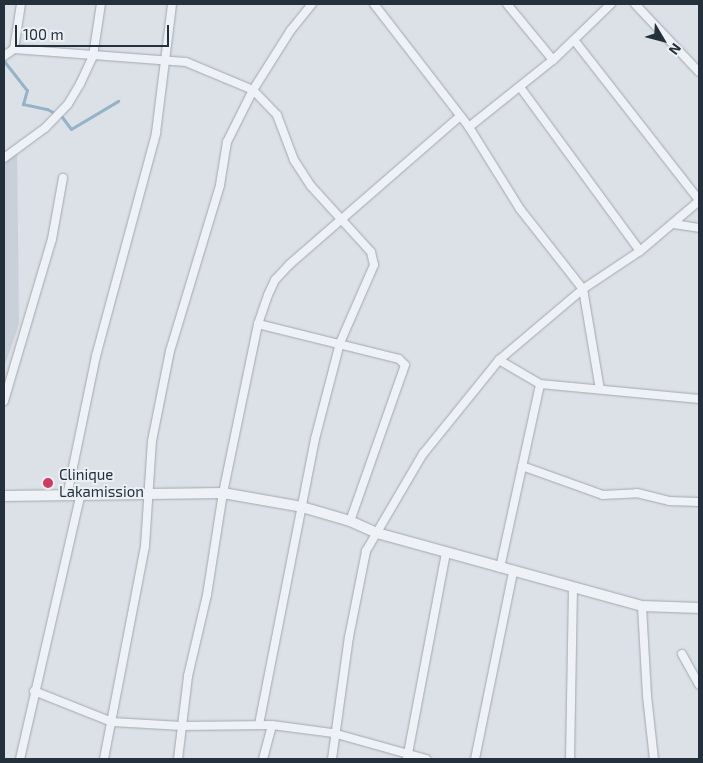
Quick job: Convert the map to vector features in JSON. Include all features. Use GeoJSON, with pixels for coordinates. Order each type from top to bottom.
{"type":"FeatureCollection","features":[{"type":"Feature","properties":{"kind":"street"},"geometry":{"type":"LineString","coordinates":[[14,49],[21,4]]}},
{"type":"Feature","properties":{"kind":"street"},"geometry":{"type":"LineString","coordinates":[[4,158],[57,115],[80,84],[93,56],[101,4]]}},
{"type":"Feature","properties":{"kind":"street"},"geometry":{"type":"LineString","coordinates":[[67,496],[96,356],[156,133],[172,4]]}},
{"type":"Feature","properties":{"kind":"street"},"geometry":{"type":"LineString","coordinates":[[104,759],[136,602],[151,494],[152,441],[170,352],[220,185],[227,142],[253,90],[291,30],[312,4]]}},
{"type":"Feature","properties":{"kind":"street"},"geometry":{"type":"LineString","coordinates":[[374,4],[469,127],[520,209],[583,289],[600,389]]}},
{"type":"Feature","properties":{"kind":"street"},"geometry":{"type":"LineString","coordinates":[[507,4],[553,60]]}},
{"type":"Feature","properties":{"kind":"street"},"geometry":{"type":"LineString","coordinates":[[469,127],[553,60],[611,4]]}},
{"type":"Feature","properties":{"kind":"street"},"geometry":{"type":"LineString","coordinates":[[635,4],[699,72]]}},
{"type":"Feature","properties":{"kind":"street"},"geometry":{"type":"LineString","coordinates":[[332,759],[333,733],[366,551],[423,454],[499,360],[583,289],[640,251],[674,224],[699,200],[574,40]]}},
{"type":"Feature","properties":{"kind":"street"},"geometry":{"type":"LineString","coordinates":[[4,56],[14,49],[186,62],[253,90],[276,115],[294,160],[341,222],[371,252],[374,260],[340,343],[302,507],[259,725]]}},
{"type":"Feature","properties":{"kind":"street"},"geometry":{"type":"LineString","coordinates":[[520,87],[640,251]]}},
{"type":"Feature","properties":{"kind":"street"},"geometry":{"type":"LineString","coordinates":[[178,759],[182,726],[223,493],[258,324],[275,280],[460,116]]}},
{"type":"Feature","properties":{"kind":"street"},"geometry":{"type":"LineString","coordinates":[[4,401],[52,239],[63,178]]}},
{"type":"Feature","properties":{"kind":"street"},"geometry":{"type":"LineString","coordinates":[[674,224],[699,228]]}},
{"type":"Feature","properties":{"kind":"street"},"geometry":{"type":"LineString","coordinates":[[258,324],[340,343],[399,360],[405,365],[350,521]]}},
{"type":"Feature","properties":{"kind":"street"},"geometry":{"type":"LineString","coordinates":[[499,360],[540,384],[699,399]]}},
{"type":"Feature","properties":{"kind":"street"},"geometry":{"type":"LineString","coordinates":[[500,568],[540,384]]}},
{"type":"Feature","properties":{"kind":"street"},"geometry":{"type":"LineString","coordinates":[[522,466],[603,495],[637,493],[669,501],[699,502]]}},
{"type":"Feature","properties":{"kind":"street"},"geometry":{"type":"LineString","coordinates":[[4,496],[80,497],[223,493],[302,507],[350,521],[377,533],[642,606],[699,608]]}},
{"type":"Feature","properties":{"kind":"street"},"geometry":{"type":"LineString","coordinates":[[20,759],[34,691],[80,497]]}},
{"type":"Feature","properties":{"kind":"street"},"geometry":{"type":"LineString","coordinates":[[407,756],[446,553]]}},
{"type":"Feature","properties":{"kind":"street"},"geometry":{"type":"LineString","coordinates":[[475,759],[513,572]]}},
{"type":"Feature","properties":{"kind":"street"},"geometry":{"type":"LineString","coordinates":[[570,759],[573,588]]}},
{"type":"Feature","properties":{"kind":"street"},"geometry":{"type":"LineString","coordinates":[[642,606],[647,696],[654,759]]}},
{"type":"Feature","properties":{"kind":"street"},"geometry":{"type":"LineString","coordinates":[[682,654],[699,685]]}},
{"type":"Feature","properties":{"kind":"street"},"geometry":{"type":"LineString","coordinates":[[34,691],[112,722],[182,726],[272,725],[333,733],[407,756],[426,759]]}},
{"type":"Feature","properties":{"kind":"street"},"geometry":{"type":"LineString","coordinates":[[263,759],[272,725]]}},
{"type":"Feature","properties":{"kind":"shaded area"},"geometry":{"type":"Polygon","coordinates":[[[17,150],[19,324],[4,368],[4,160],[17,150]]]}},
{"type":"Feature","properties":{"kind":"waterway"},"geometry":{"type":"LineString","coordinates":[[4,61],[27,90],[23,104],[47,109],[62,117],[71,129],[118,101]]}},
{"type":"Feature","properties":{"kind":"place","name":"Clinique Lakamission"},"geometry":{"type":"Point","coordinates":[48,483]}}]}
